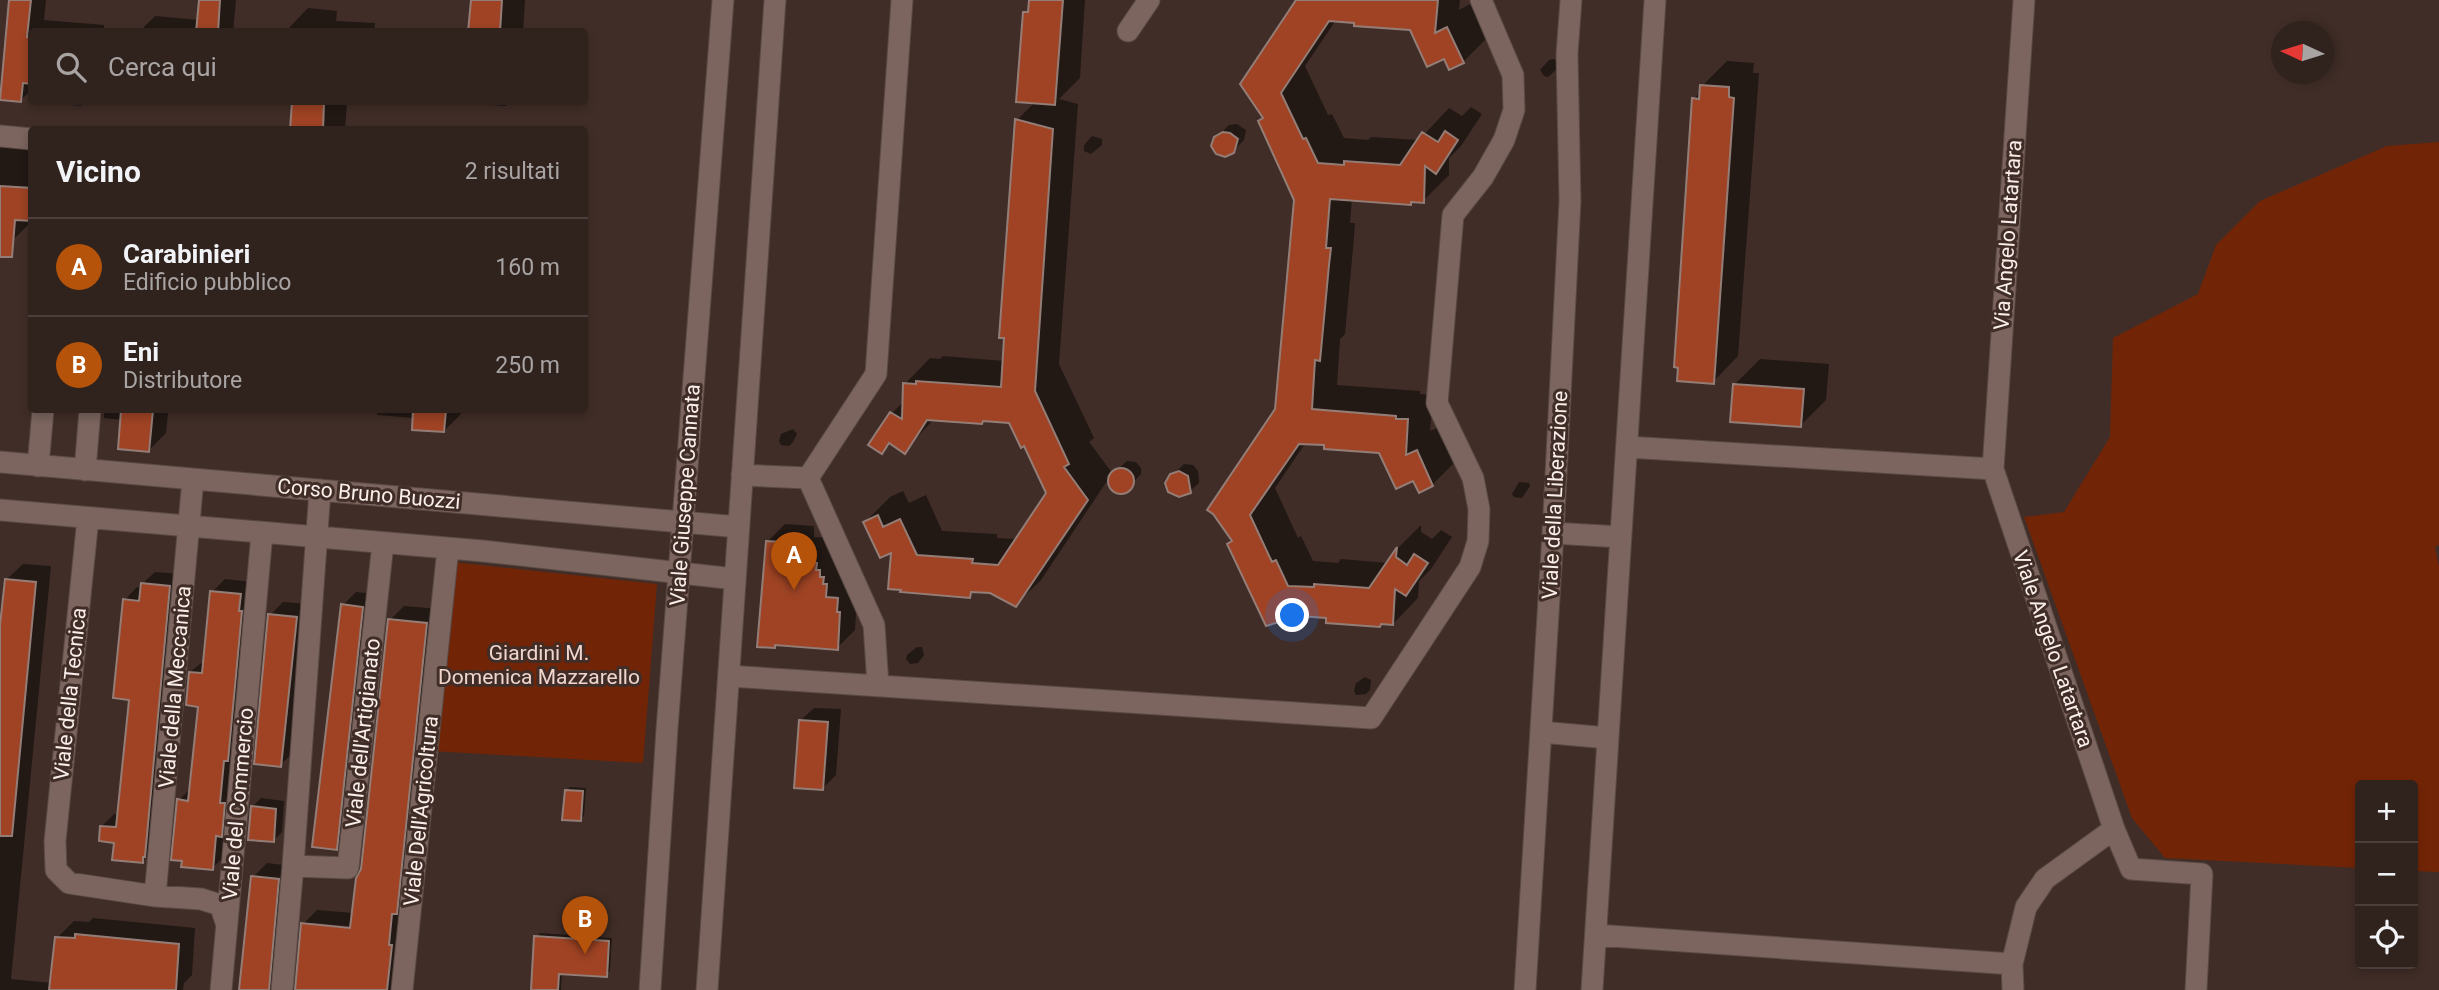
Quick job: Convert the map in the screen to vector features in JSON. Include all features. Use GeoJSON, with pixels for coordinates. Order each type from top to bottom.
{"type":"FeatureCollection","features":[{"type":"Feature","properties":{"kind":"street","name":"Viale Giuseppe Cannata"},"geometry":{"type":"LineString","coordinates":[[650,990],[678,573],[723,0]]}},
{"type":"Feature","properties":{"kind":"street"},"geometry":{"type":"LineString","coordinates":[[707,990],[775,0]]}},
{"type":"Feature","properties":{"kind":"street"},"geometry":{"type":"LineString","coordinates":[[808,478],[876,374],[902,0]]}},
{"type":"Feature","properties":{"kind":"street"},"geometry":{"type":"LineString","coordinates":[[1128,32],[1149,0]]}},
{"type":"Feature","properties":{"kind":"street"},"geometry":{"type":"LineString","coordinates":[[729,676],[1371,718],[1470,568],[1478,541],[1479,509],[1473,478],[1437,402],[1453,215],[1483,177],[1504,140],[1514,110],[1513,75],[1481,0]]}},
{"type":"Feature","properties":{"kind":"street","name":"Viale della Liberazione"},"geometry":{"type":"LineString","coordinates":[[1525,990],[1570,201],[1567,54],[1571,0]]}},
{"type":"Feature","properties":{"kind":"street"},"geometry":{"type":"LineString","coordinates":[[1592,990],[1655,0]]}},
{"type":"Feature","properties":{"kind":"street","name":"Via Angelo Latartara"},"geometry":{"type":"LineString","coordinates":[[1993,469],[2024,0]]}},
{"type":"Feature","properties":{"kind":"street"},"geometry":{"type":"LineString","coordinates":[[0,136],[28,139]]}},
{"type":"Feature","properties":{"kind":"street"},"geometry":{"type":"LineString","coordinates":[[38,466],[43,413]]}},
{"type":"Feature","properties":{"kind":"street"},"geometry":{"type":"LineString","coordinates":[[85,470],[90,413]]}},
{"type":"Feature","properties":{"kind":"street"},"geometry":{"type":"LineString","coordinates":[[1627,447],[1993,469]]}},
{"type":"Feature","properties":{"kind":"street","name":"Corso Bruno Buozzi"},"geometry":{"type":"LineString","coordinates":[[0,462],[739,527]]}},
{"type":"Feature","properties":{"kind":"street","name":"Viale Angelo Latartara"},"geometry":{"type":"LineString","coordinates":[[1993,469],[2114,829],[2131,869],[2202,874],[2196,990]]}},
{"type":"Feature","properties":{"kind":"street"},"geometry":{"type":"LineString","coordinates":[[742,475],[808,478]]}},
{"type":"Feature","properties":{"kind":"street"},"geometry":{"type":"LineString","coordinates":[[808,478],[874,625],[878,685]]}},
{"type":"Feature","properties":{"kind":"street","name":"Viale della Meccanica"},"geometry":{"type":"LineString","coordinates":[[155,896],[193,479]]}},
{"type":"Feature","properties":{"kind":"street"},"geometry":{"type":"LineString","coordinates":[[282,990],[320,490]]}},
{"type":"Feature","properties":{"kind":"street"},"geometry":{"type":"LineString","coordinates":[[0,510],[448,548],[735,579]]}},
{"type":"Feature","properties":{"kind":"street","name":"Viale della Tecnica"},"geometry":{"type":"LineString","coordinates":[[56,870],[55,841],[88,518]]}},
{"type":"Feature","properties":{"kind":"street","name":"Viale del Commercio"},"geometry":{"type":"LineString","coordinates":[[227,925],[262,533]]}},
{"type":"Feature","properties":{"kind":"street"},"geometry":{"type":"LineString","coordinates":[[1553,533],[1621,537]]}},
{"type":"Feature","properties":{"kind":"street","name":"Viale dell'Artigianato"},"geometry":{"type":"LineString","coordinates":[[293,866],[348,868],[383,543]]}},
{"type":"Feature","properties":{"kind":"street","name":"Viale Dell'Agricoltura"},"geometry":{"type":"LineString","coordinates":[[402,990],[448,548]]}},
{"type":"Feature","properties":{"kind":"street"},"geometry":{"type":"LineString","coordinates":[[1541,732],[1608,738]]}},
{"type":"Feature","properties":{"kind":"street"},"geometry":{"type":"LineString","coordinates":[[1596,935],[2013,980],[2026,907],[2045,879],[2114,829]]}},
{"type":"Feature","properties":{"kind":"street","name":"Viale del Commercio"},"geometry":{"type":"LineString","coordinates":[[56,870],[69,883],[155,896],[201,899],[220,905],[227,925]]}},
{"type":"Feature","properties":{"kind":"street"},"geometry":{"type":"LineString","coordinates":[[221,990],[227,925]]}},
{"type":"Feature","properties":{"kind":"green space"},"geometry":{"type":"Polygon","coordinates":[[[2439,142],[2439,545],[2435,547],[2439,567],[2439,872],[2418,871],[2418,780],[2355,780],[2355,868],[2165,858],[2132,818],[2024,517],[2064,512],[2110,437],[2113,338],[2198,294],[2216,245],[2260,201],[2387,146],[2439,142]]]}},
{"type":"Feature","properties":{"kind":"green space","name":"Giardini M. Domenica Mazzarello"},"geometry":{"type":"Polygon","coordinates":[[[452,562],[657,584],[643,763],[431,751],[452,562]]]}},
{"type":"Feature","properties":{"kind":"building"},"geometry":{"type":"Polygon","coordinates":[[[9,0],[31,0],[27,37],[28,84],[23,83],[21,102],[0,100],[9,0]]]}},
{"type":"Feature","properties":{"kind":"building"},"geometry":{"type":"Polygon","coordinates":[[[199,0],[220,0],[218,28],[196,28],[199,0]]]}},
{"type":"Feature","properties":{"kind":"building"},"geometry":{"type":"Polygon","coordinates":[[[471,0],[502,0],[500,28],[468,28],[471,0]]]}},
{"type":"Feature","properties":{"kind":"building"},"geometry":{"type":"Polygon","coordinates":[[[1029,0],[1063,0],[1055,105],[1016,102],[1023,12],[1028,12],[1029,0]]]}},
{"type":"Feature","properties":{"kind":"building"},"geometry":{"type":"Polygon","coordinates":[[[1296,0],[1438,0],[1435,33],[1447,27],[1464,63],[1449,70],[1444,59],[1427,67],[1410,30],[1354,26],[1354,23],[1329,21],[1281,93],[1318,163],[1344,165],[1344,161],[1400,165],[1422,132],[1438,142],[1445,131],[1458,140],[1436,174],[1425,166],[1424,203],[1411,202],[1411,205],[1330,199],[1326,248],[1331,248],[1320,361],[1315,360],[1312,409],[1408,419],[1406,455],[1417,450],[1433,486],[1419,493],[1413,481],[1396,489],[1379,453],[1324,449],[1324,445],[1299,444],[1250,515],[1272,562],[1276,560],[1288,586],[1314,587],[1314,584],[1369,588],[1397,547],[1396,557],[1407,565],[1414,554],[1428,563],[1406,596],[1395,589],[1393,625],[1381,624],[1380,627],[1326,623],[1326,618],[1299,616],[1266,626],[1227,544],[1232,541],[1213,514],[1207,510],[1275,409],[1294,200],[1258,121],[1263,118],[1240,84],[1296,0]]]}},
{"type":"Feature","properties":{"kind":"building"},"geometry":{"type":"Polygon","coordinates":[[[1700,85],[1729,87],[1729,97],[1734,98],[1714,384],[1677,381],[1678,368],[1674,367],[1692,98],[1699,99],[1700,85]]]}},
{"type":"Feature","properties":{"kind":"building"},"geometry":{"type":"Polygon","coordinates":[[[292,105],[324,105],[323,126],[290,126],[292,105]]]}},
{"type":"Feature","properties":{"kind":"building"},"geometry":{"type":"Polygon","coordinates":[[[1015,119],[1053,129],[1035,391],[1069,464],[1064,467],[1088,500],[1016,607],[990,593],[971,592],[970,598],[888,589],[891,553],[880,558],[863,522],[878,515],[883,527],[900,519],[917,555],[973,559],[972,563],[998,565],[1046,493],[1024,446],[1021,448],[1009,423],[927,420],[905,454],[889,443],[882,454],[868,445],[890,412],[902,419],[903,383],[916,384],[916,381],[1001,387],[1004,338],[999,338],[1015,119]]]}},
{"type":"Feature","properties":{"kind":"building"},"geometry":{"type":"Polygon","coordinates":[[[1223,132],[1238,139],[1234,153],[1225,157],[1216,154],[1211,146],[1214,137],[1223,132]]]}},
{"type":"Feature","properties":{"kind":"building"},"geometry":{"type":"Polygon","coordinates":[[[0,186],[28,188],[28,221],[15,220],[12,257],[0,257],[0,186]]]}},
{"type":"Feature","properties":{"kind":"building"},"geometry":{"type":"Polygon","coordinates":[[[1733,384],[1804,389],[1801,427],[1730,422],[1733,384]]]}},
{"type":"Feature","properties":{"kind":"building"},"geometry":{"type":"Polygon","coordinates":[[[121,413],[153,413],[149,452],[118,449],[121,413]]]}},
{"type":"Feature","properties":{"kind":"building"},"geometry":{"type":"Polygon","coordinates":[[[413,413],[446,413],[444,432],[412,430],[413,413]]]}},
{"type":"Feature","properties":{"kind":"building"},"geometry":{"type":"Polygon","coordinates":[[[1121,468],[1130,472],[1134,481],[1130,490],[1121,494],[1112,490],[1108,481],[1112,472],[1121,468]]]}},
{"type":"Feature","properties":{"kind":"building"},"geometry":{"type":"Polygon","coordinates":[[[1179,471],[1188,476],[1191,493],[1179,497],[1168,492],[1165,483],[1170,474],[1179,471]]]}},
{"type":"Feature","properties":{"kind":"building"},"geometry":{"type":"Polygon","coordinates":[[[766,541],[798,543],[797,554],[814,555],[816,570],[820,570],[820,577],[824,577],[823,584],[827,584],[826,597],[838,598],[838,650],[775,645],[775,648],[757,647],[766,541]]]}},
{"type":"Feature","properties":{"kind":"building"},"geometry":{"type":"Polygon","coordinates":[[[5,579],[36,582],[12,836],[0,836],[0,625],[5,579]]]}},
{"type":"Feature","properties":{"kind":"building"},"geometry":{"type":"Polygon","coordinates":[[[141,583],[170,586],[143,863],[112,860],[114,843],[99,841],[100,826],[116,827],[129,700],[113,698],[123,599],[139,601],[141,583]]]}},
{"type":"Feature","properties":{"kind":"building"},"geometry":{"type":"Polygon","coordinates":[[[210,591],[241,594],[239,611],[242,611],[228,761],[224,761],[220,803],[225,803],[222,837],[216,836],[213,870],[181,867],[182,861],[171,860],[177,799],[188,801],[198,707],[186,705],[189,672],[202,673],[210,591]]]}},
{"type":"Feature","properties":{"kind":"building"},"geometry":{"type":"Polygon","coordinates":[[[341,604],[363,607],[337,850],[312,847],[341,604]]]}},
{"type":"Feature","properties":{"kind":"building"},"geometry":{"type":"Polygon","coordinates":[[[268,614],[297,617],[281,767],[254,764],[268,614]]]}},
{"type":"Feature","properties":{"kind":"building"},"geometry":{"type":"Polygon","coordinates":[[[388,619],[427,623],[397,914],[392,914],[387,990],[295,990],[301,923],[350,928],[356,878],[361,869],[388,619]]]}},
{"type":"Feature","properties":{"kind":"building"},"geometry":{"type":"Polygon","coordinates":[[[799,720],[828,722],[823,790],[794,788],[799,720]]]}},
{"type":"Feature","properties":{"kind":"building"},"geometry":{"type":"Polygon","coordinates":[[[565,790],[583,791],[581,821],[562,820],[565,790]]]}},
{"type":"Feature","properties":{"kind":"building"},"geometry":{"type":"Polygon","coordinates":[[[251,806],[276,809],[274,842],[248,840],[251,806]]]}},
{"type":"Feature","properties":{"kind":"building"},"geometry":{"type":"Polygon","coordinates":[[[251,876],[279,879],[269,990],[239,990],[251,876]]]}},
{"type":"Feature","properties":{"kind":"building"},"geometry":{"type":"Polygon","coordinates":[[[75,934],[179,944],[176,990],[49,990],[55,937],[75,938],[75,934]]]}},
{"type":"Feature","properties":{"kind":"building"},"geometry":{"type":"Polygon","coordinates":[[[534,936],[609,941],[607,977],[559,974],[558,990],[531,990],[534,936]]]}},
{"type":"Feature","properties":{"kind":"place","name":"Carabinieri"},"geometry":{"type":"Point","coordinates":[794,590]}},
{"type":"Feature","properties":{"kind":"place","name":"Eni"},"geometry":{"type":"Point","coordinates":[585,954]}}]}
